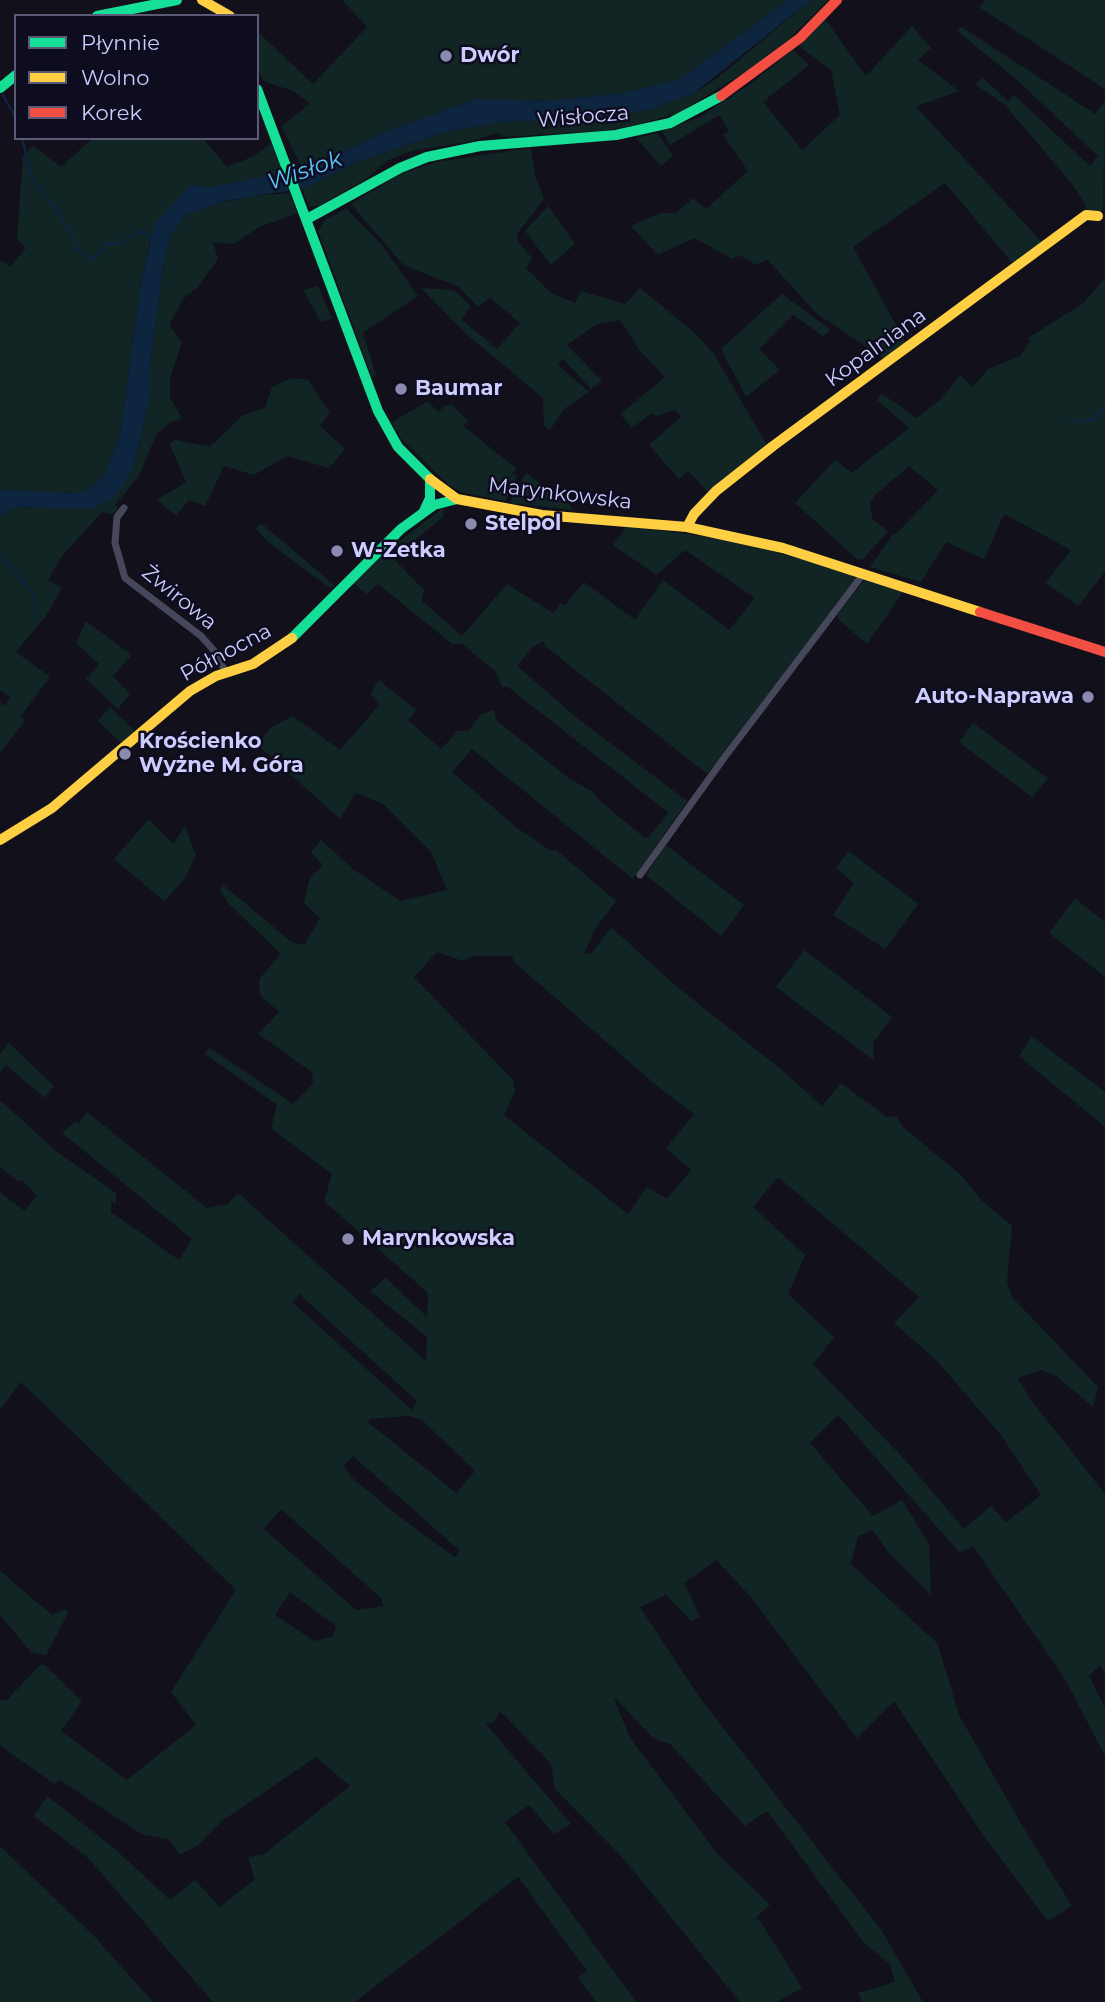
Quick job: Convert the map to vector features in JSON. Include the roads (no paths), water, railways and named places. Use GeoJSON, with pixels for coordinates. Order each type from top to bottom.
{"type":"FeatureCollection","features":[{"type":"Feature","properties":{"kind":"street"},"geometry":{"type":"LineString","coordinates":[[106,14],[177,0]]}},
{"type":"Feature","properties":{"kind":"street"},"geometry":{"type":"LineString","coordinates":[[202,0],[226,8]]}},
{"type":"Feature","properties":{"kind":"street","name":"Wisłocza"},"geometry":{"type":"LineString","coordinates":[[307,219],[400,168],[427,157],[481,146],[616,135],[670,124],[719,98],[768,62],[800,38],[836,0]]}},
{"type":"Feature","properties":{"kind":"street"},"geometry":{"type":"LineString","coordinates":[[0,88],[14,77]]}},
{"type":"Feature","properties":{"kind":"street","name":"Marynkowska"},"geometry":{"type":"LineString","coordinates":[[259,94],[378,411],[398,447],[430,479],[457,499],[542,514],[687,527],[783,548],[865,572],[1105,652]]}},
{"type":"Feature","properties":{"kind":"street","name":"Kopalniana"},"geometry":{"type":"LineString","coordinates":[[687,527],[694,514],[716,491],[773,446],[1086,215],[1098,216]]}},
{"type":"Feature","properties":{"kind":"street"},"geometry":{"type":"LineString","coordinates":[[424,511],[430,498],[430,479]]}},
{"type":"Feature","properties":{"kind":"street","name":"Północna"},"geometry":{"type":"LineString","coordinates":[[0,840],[52,808],[190,691],[253,663],[288,642],[318,615],[375,552],[424,511],[444,501],[457,499]]}},
{"type":"Feature","properties":{"kind":"street","name":"Żwirowa"},"geometry":{"type":"LineString","coordinates":[[124,508],[117,517],[115,543],[125,578],[201,636],[216,653],[226,673]]}},
{"type":"Feature","properties":{"kind":"street"},"geometry":{"type":"LineString","coordinates":[[640,875],[724,758],[865,572]]}},
{"type":"Feature","properties":{"kind":"water","name":"Wisłok"},"geometry":{"type":"Polygon","coordinates":[[[788,0],[811,0],[693,94],[651,109],[616,116],[504,122],[445,132],[356,162],[305,188],[225,201],[186,215],[171,234],[164,261],[150,366],[150,397],[134,466],[124,484],[112,499],[91,509],[13,507],[0,516],[0,490],[79,493],[103,477],[120,436],[141,283],[155,223],[191,185],[207,188],[303,169],[405,124],[477,99],[549,101],[623,93],[680,79],[788,0]]]}},
{"type":"Feature","properties":{"kind":"waterway"},"geometry":{"type":"LineString","coordinates":[[3,95],[14,114]]}},
{"type":"Feature","properties":{"kind":"waterway"},"geometry":{"type":"LineString","coordinates":[[22,140],[32,179],[59,213],[66,229],[74,234],[76,249],[93,260],[107,244],[120,243],[141,231],[152,239]]}},
{"type":"Feature","properties":{"kind":"waterway"},"geometry":{"type":"LineString","coordinates":[[1070,422],[1095,419],[1105,406]]}},
{"type":"Feature","properties":{"kind":"waterway"},"geometry":{"type":"LineString","coordinates":[[0,555],[34,594],[36,621]]}},
{"type":"Feature","properties":{"kind":"place","name":"Dwór"},"geometry":{"type":"Point","coordinates":[446,56]}},
{"type":"Feature","properties":{"kind":"place","name":"Baumar"},"geometry":{"type":"Point","coordinates":[401,389]}},
{"type":"Feature","properties":{"kind":"place","name":"Stelpol"},"geometry":{"type":"Point","coordinates":[471,524]}},
{"type":"Feature","properties":{"kind":"place","name":"W-Zetka"},"geometry":{"type":"Point","coordinates":[337,551]}},
{"type":"Feature","properties":{"kind":"place","name":"Auto-Naprawa"},"geometry":{"type":"Point","coordinates":[1088,697]}},
{"type":"Feature","properties":{"kind":"place","name":"Krościenko Wyżne M. Góra"},"geometry":{"type":"Point","coordinates":[125,754]}},
{"type":"Feature","properties":{"kind":"place","name":"Marynkowska"},"geometry":{"type":"Point","coordinates":[348,1239]}}]}
